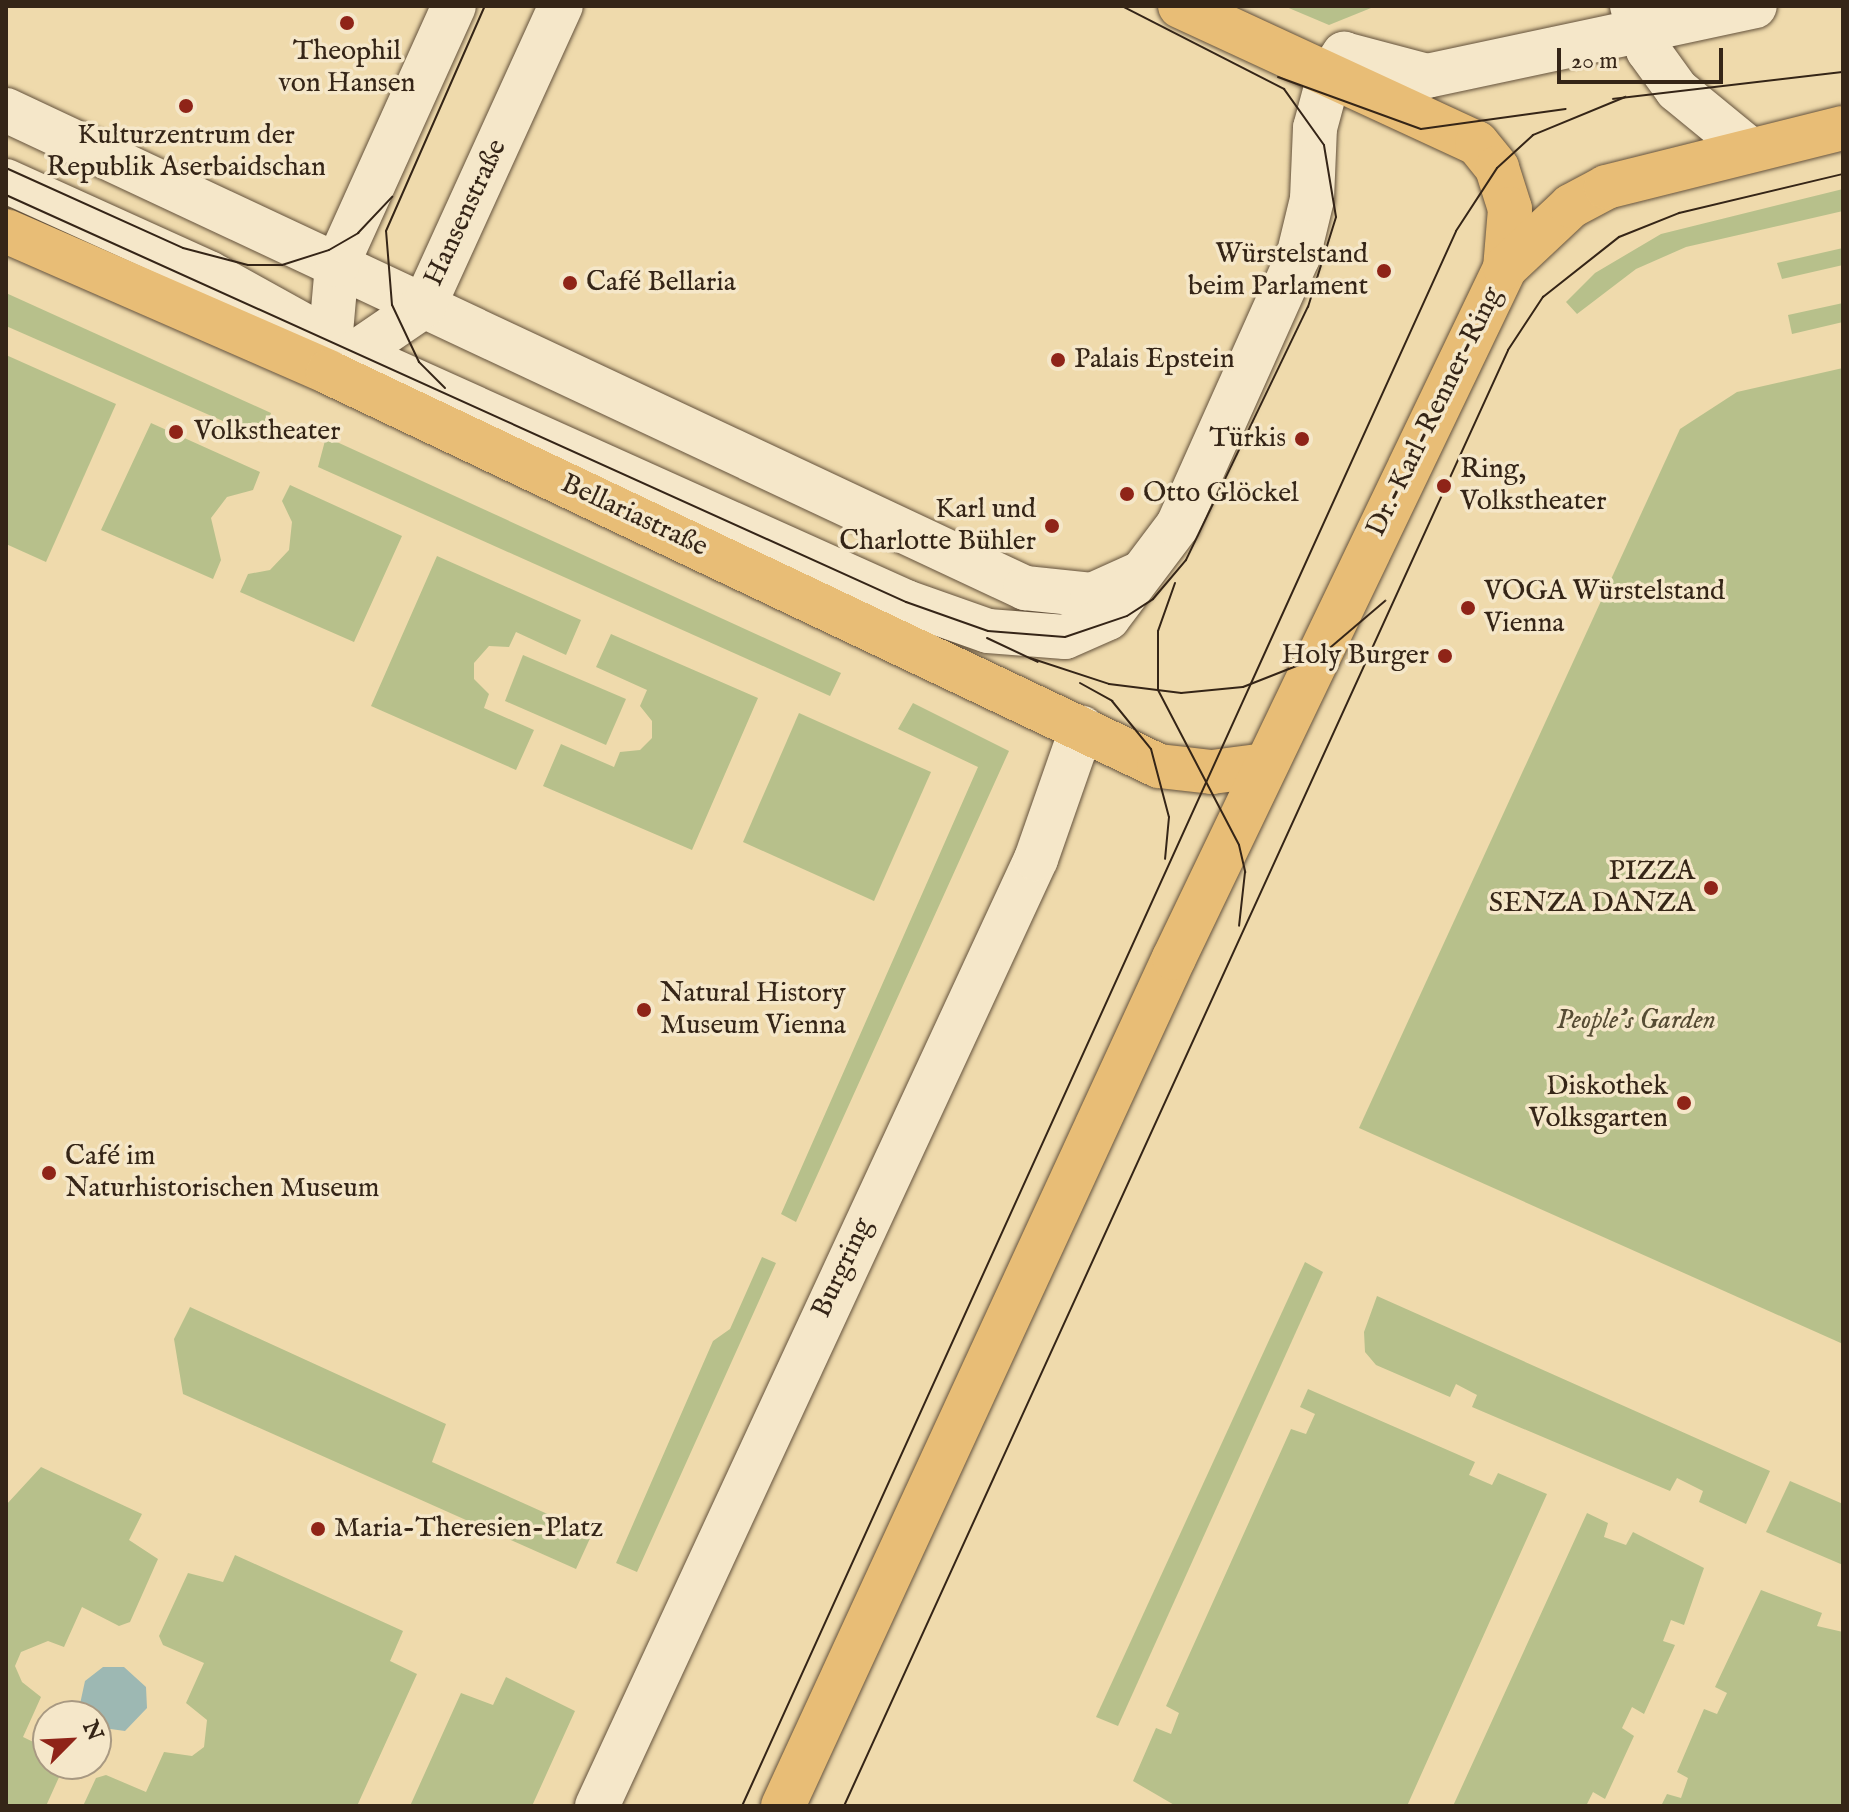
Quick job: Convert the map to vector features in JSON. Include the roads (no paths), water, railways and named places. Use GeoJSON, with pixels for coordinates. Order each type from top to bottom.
{"type":"FeatureCollection","features":[{"type":"Feature","properties":{"kind":"main road"},"geometry":{"type":"LineString","coordinates":[[1180,6],[1329,76],[1460,129],[1477,143],[1497,168],[1510,209],[1505,268]]}},
{"type":"Feature","properties":{"kind":"main road","name":"Dr.-Karl-Renner-Ring"},"geometry":{"type":"LineString","coordinates":[[1266,765],[1505,268],[1571,206],[1606,187],[1843,128]]}},
{"type":"Feature","properties":{"kind":"main road","name":"Bellariastraße"},"geometry":{"type":"LineString","coordinates":[[6,231],[337,356],[1159,766],[1212,772],[1266,765]]}},
{"type":"Feature","properties":{"kind":"main road"},"geometry":{"type":"LineString","coordinates":[[783,1806],[1266,765]]}},
{"type":"Feature","properties":{"kind":"street"},"geometry":{"type":"LineString","coordinates":[[454,6],[337,265],[337,356],[969,626],[1044,638],[1084,632],[1108,618],[1178,525],[1298,257],[1329,76],[1344,54],[1427,76],[1636,21],[1755,6]]}},
{"type":"Feature","properties":{"kind":"street","name":"Hansenstraße"},"geometry":{"type":"LineString","coordinates":[[337,356],[424,306],[561,6]]}},
{"type":"Feature","properties":{"kind":"street"},"geometry":{"type":"LineString","coordinates":[[1636,21],[1677,90],[1749,149]]}},
{"type":"Feature","properties":{"kind":"street"},"geometry":{"type":"LineString","coordinates":[[6,110],[1025,588],[1092,595],[1149,567]]}},
{"type":"Feature","properties":{"kind":"street","name":"Bellariastraße"},"geometry":{"type":"LineString","coordinates":[[6,181],[209,273],[337,356]]}},
{"type":"Feature","properties":{"kind":"street","name":"Burgring"},"geometry":{"type":"LineString","coordinates":[[597,1806],[1036,859],[1082,728]]}},
{"type":"Feature","properties":{"kind":"water"},"geometry":{"type":"Polygon","coordinates":[[[103,1667],[124,1667],[146,1687],[147,1708],[125,1731],[112,1729],[112,1700],[81,1700],[85,1681],[103,1667]]]}},
{"type":"Feature","properties":{"kind":"tram line"},"geometry":{"type":"LineString","coordinates":[[445,388],[419,362],[392,305],[386,231],[485,6]]}},
{"type":"Feature","properties":{"kind":"tram line"},"geometry":{"type":"LineString","coordinates":[[6,195],[906,602],[988,631],[1065,637],[1127,616],[1153,599],[1186,560],[1308,307],[1336,217],[1324,145],[1284,89],[1122,6]]}},
{"type":"Feature","properties":{"kind":"tram line"},"geometry":{"type":"LineString","coordinates":[[1613,99],[1843,72]]}},
{"type":"Feature","properties":{"kind":"tram line"},"geometry":{"type":"LineString","coordinates":[[1278,77],[1421,129],[1566,109]]}},
{"type":"Feature","properties":{"kind":"tram line"},"geometry":{"type":"LineString","coordinates":[[742,1806],[1456,231],[1497,168],[1533,135],[1625,97]]}},
{"type":"Feature","properties":{"kind":"tram line"},"geometry":{"type":"LineString","coordinates":[[6,168],[183,248],[248,265],[282,265],[329,250],[358,233],[392,197]]}},
{"type":"Feature","properties":{"kind":"tram line"},"geometry":{"type":"LineString","coordinates":[[844,1806],[1508,350],[1543,297],[1619,237],[1679,213],[1843,174]]}},
{"type":"Feature","properties":{"kind":"tram line"},"geometry":{"type":"LineString","coordinates":[[1175,583],[1158,631],[1158,690],[1239,845],[1245,872],[1239,926]]}},
{"type":"Feature","properties":{"kind":"tram line"},"geometry":{"type":"LineString","coordinates":[[1030,658],[1109,684],[1181,693],[1243,687],[1319,657],[1385,601]]}},
{"type":"Feature","properties":{"kind":"tram line"},"geometry":{"type":"LineString","coordinates":[[987,638],[1038,662]]}},
{"type":"Feature","properties":{"kind":"tram line"},"geometry":{"type":"LineString","coordinates":[[1080,683],[1112,701],[1151,749],[1169,817],[1165,859]]}},
{"type":"Feature","properties":{"kind":"place","name":"Theophil von Hansen"},"geometry":{"type":"Point","coordinates":[347,23]}},
{"type":"Feature","properties":{"kind":"place","name":"Kulturzentrum der Republik Aserbaidschan"},"geometry":{"type":"Point","coordinates":[186,106]}},
{"type":"Feature","properties":{"kind":"place","name":"Würstelstand beim Parlament"},"geometry":{"type":"Point","coordinates":[1384,271]}},
{"type":"Feature","properties":{"kind":"place","name":"Café Bellaria"},"geometry":{"type":"Point","coordinates":[570,283]}},
{"type":"Feature","properties":{"kind":"place","name":"Palais Epstein"},"geometry":{"type":"Point","coordinates":[1058,360]}},
{"type":"Feature","properties":{"kind":"place","name":"Volkstheater"},"geometry":{"type":"Point","coordinates":[176,432]}},
{"type":"Feature","properties":{"kind":"place","name":"Türkis"},"geometry":{"type":"Point","coordinates":[1302,439]}},
{"type":"Feature","properties":{"kind":"place","name":"Ring, Volkstheater"},"geometry":{"type":"Point","coordinates":[1444,486]}},
{"type":"Feature","properties":{"kind":"place","name":"Otto Glöckel"},"geometry":{"type":"Point","coordinates":[1127,494]}},
{"type":"Feature","properties":{"kind":"place","name":"Karl und Charlotte Bühler"},"geometry":{"type":"Point","coordinates":[1052,526]}},
{"type":"Feature","properties":{"kind":"place","name":"VOGA Würstelstand Vienna"},"geometry":{"type":"Point","coordinates":[1468,608]}},
{"type":"Feature","properties":{"kind":"place","name":"Holy Burger"},"geometry":{"type":"Point","coordinates":[1445,656]}},
{"type":"Feature","properties":{"kind":"place","name":"PIZZA SENZA DANZA"},"geometry":{"type":"Point","coordinates":[1711,888]}},
{"type":"Feature","properties":{"kind":"place","name":"Natural History Museum Vienna"},"geometry":{"type":"Point","coordinates":[644,1010]}},
{"type":"Feature","properties":{"kind":"place","name":"Diskothek Volksgarten"},"geometry":{"type":"Point","coordinates":[1684,1103]}},
{"type":"Feature","properties":{"kind":"place","name":"Café im Naturhistorischen Museum"},"geometry":{"type":"Point","coordinates":[49,1173]}},
{"type":"Feature","properties":{"kind":"place","name":"Maria-Theresien-Platz"},"geometry":{"type":"Point","coordinates":[318,1529]}},
{"type":"Feature","properties":{"kind":"park label","name":"People's Garden"},"geometry":{"type":"Point","coordinates":[1636,1021]}}]}
